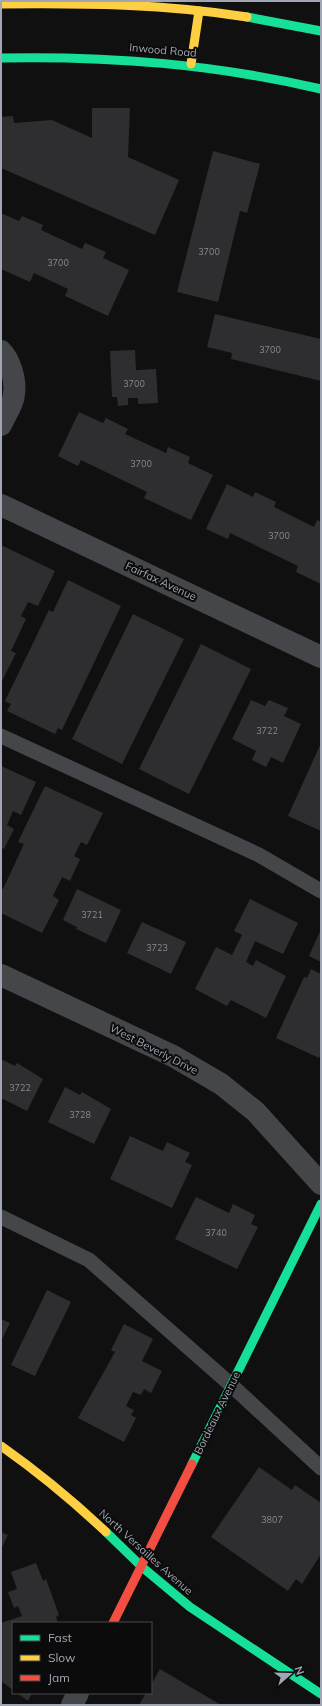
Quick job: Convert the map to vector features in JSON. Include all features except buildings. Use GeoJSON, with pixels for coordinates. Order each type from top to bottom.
{"type":"FeatureCollection","features":[{"type":"Feature","properties":{"kind":"street"},"geometry":{"type":"LineString","coordinates":[[1,4],[77,2],[199,11],[252,17],[321,31]]}},
{"type":"Feature","properties":{"kind":"street"},"geometry":{"type":"LineString","coordinates":[[192,64],[199,11]]}},
{"type":"Feature","properties":{"kind":"street","name":"Inwood Road"},"geometry":{"type":"LineString","coordinates":[[1,58],[65,56],[136,59],[192,64],[280,79],[321,89]]}},
{"type":"Feature","properties":{"kind":"street"},"geometry":{"type":"LineString","coordinates":[[1,351],[6,356],[12,374],[14,393],[1,425]]}},
{"type":"Feature","properties":{"kind":"street","name":"Fairfax Avenue"},"geometry":{"type":"LineString","coordinates":[[1,505],[321,656]]}},
{"type":"Feature","properties":{"kind":"street","name":"West Beverly Drive"},"geometry":{"type":"LineString","coordinates":[[1,975],[173,1056],[221,1084],[256,1112],[321,1184]]}},
{"type":"Feature","properties":{"kind":"street","name":"Bordeaux Avenue"},"geometry":{"type":"LineString","coordinates":[[114,1622],[142,1567],[230,1384],[321,1204]]}},
{"type":"Feature","properties":{"kind":"street","name":"North Versailles Avenue"},"geometry":{"type":"LineString","coordinates":[[1,1446],[30,1466],[77,1505],[142,1567],[190,1607],[321,1694]]}},
{"type":"Feature","properties":{"kind":"street"},"geometry":{"type":"LineString","coordinates":[[72,1705],[78,1694]]}},
{"type":"Feature","properties":{"kind":"lane"},"geometry":{"type":"LineString","coordinates":[[1,736],[259,855],[321,891]]}},
{"type":"Feature","properties":{"kind":"lane"},"geometry":{"type":"LineString","coordinates":[[1,1217],[89,1260],[230,1384],[321,1468]]}},
{"type":"Feature","properties":{"kind":"traffic: fast"},"geometry":{"type":"LineString","coordinates":[[247,17],[321,31]]}},
{"type":"Feature","properties":{"kind":"traffic: fast"},"geometry":{"type":"LineString","coordinates":[[1,58],[83,58],[162,63],[241,73],[321,89]]}},
{"type":"Feature","properties":{"kind":"traffic: fast"},"geometry":{"type":"LineString","coordinates":[[192,1464],[321,1204]]}},
{"type":"Feature","properties":{"kind":"traffic: fast"},"geometry":{"type":"LineString","coordinates":[[106,1532],[142,1567],[190,1607],[321,1694]]}},
{"type":"Feature","properties":{"kind":"traffic: slow"},"geometry":{"type":"LineString","coordinates":[[1,4],[124,5],[186,9],[247,17]]}},
{"type":"Feature","properties":{"kind":"traffic: slow"},"geometry":{"type":"LineString","coordinates":[[191,64],[199,11]]}},
{"type":"Feature","properties":{"kind":"traffic: slow"},"geometry":{"type":"LineString","coordinates":[[1,1446],[55,1487],[106,1532]]}},
{"type":"Feature","properties":{"kind":"traffic: jam"},"geometry":{"type":"LineString","coordinates":[[113,1622],[192,1464]]}}]}
